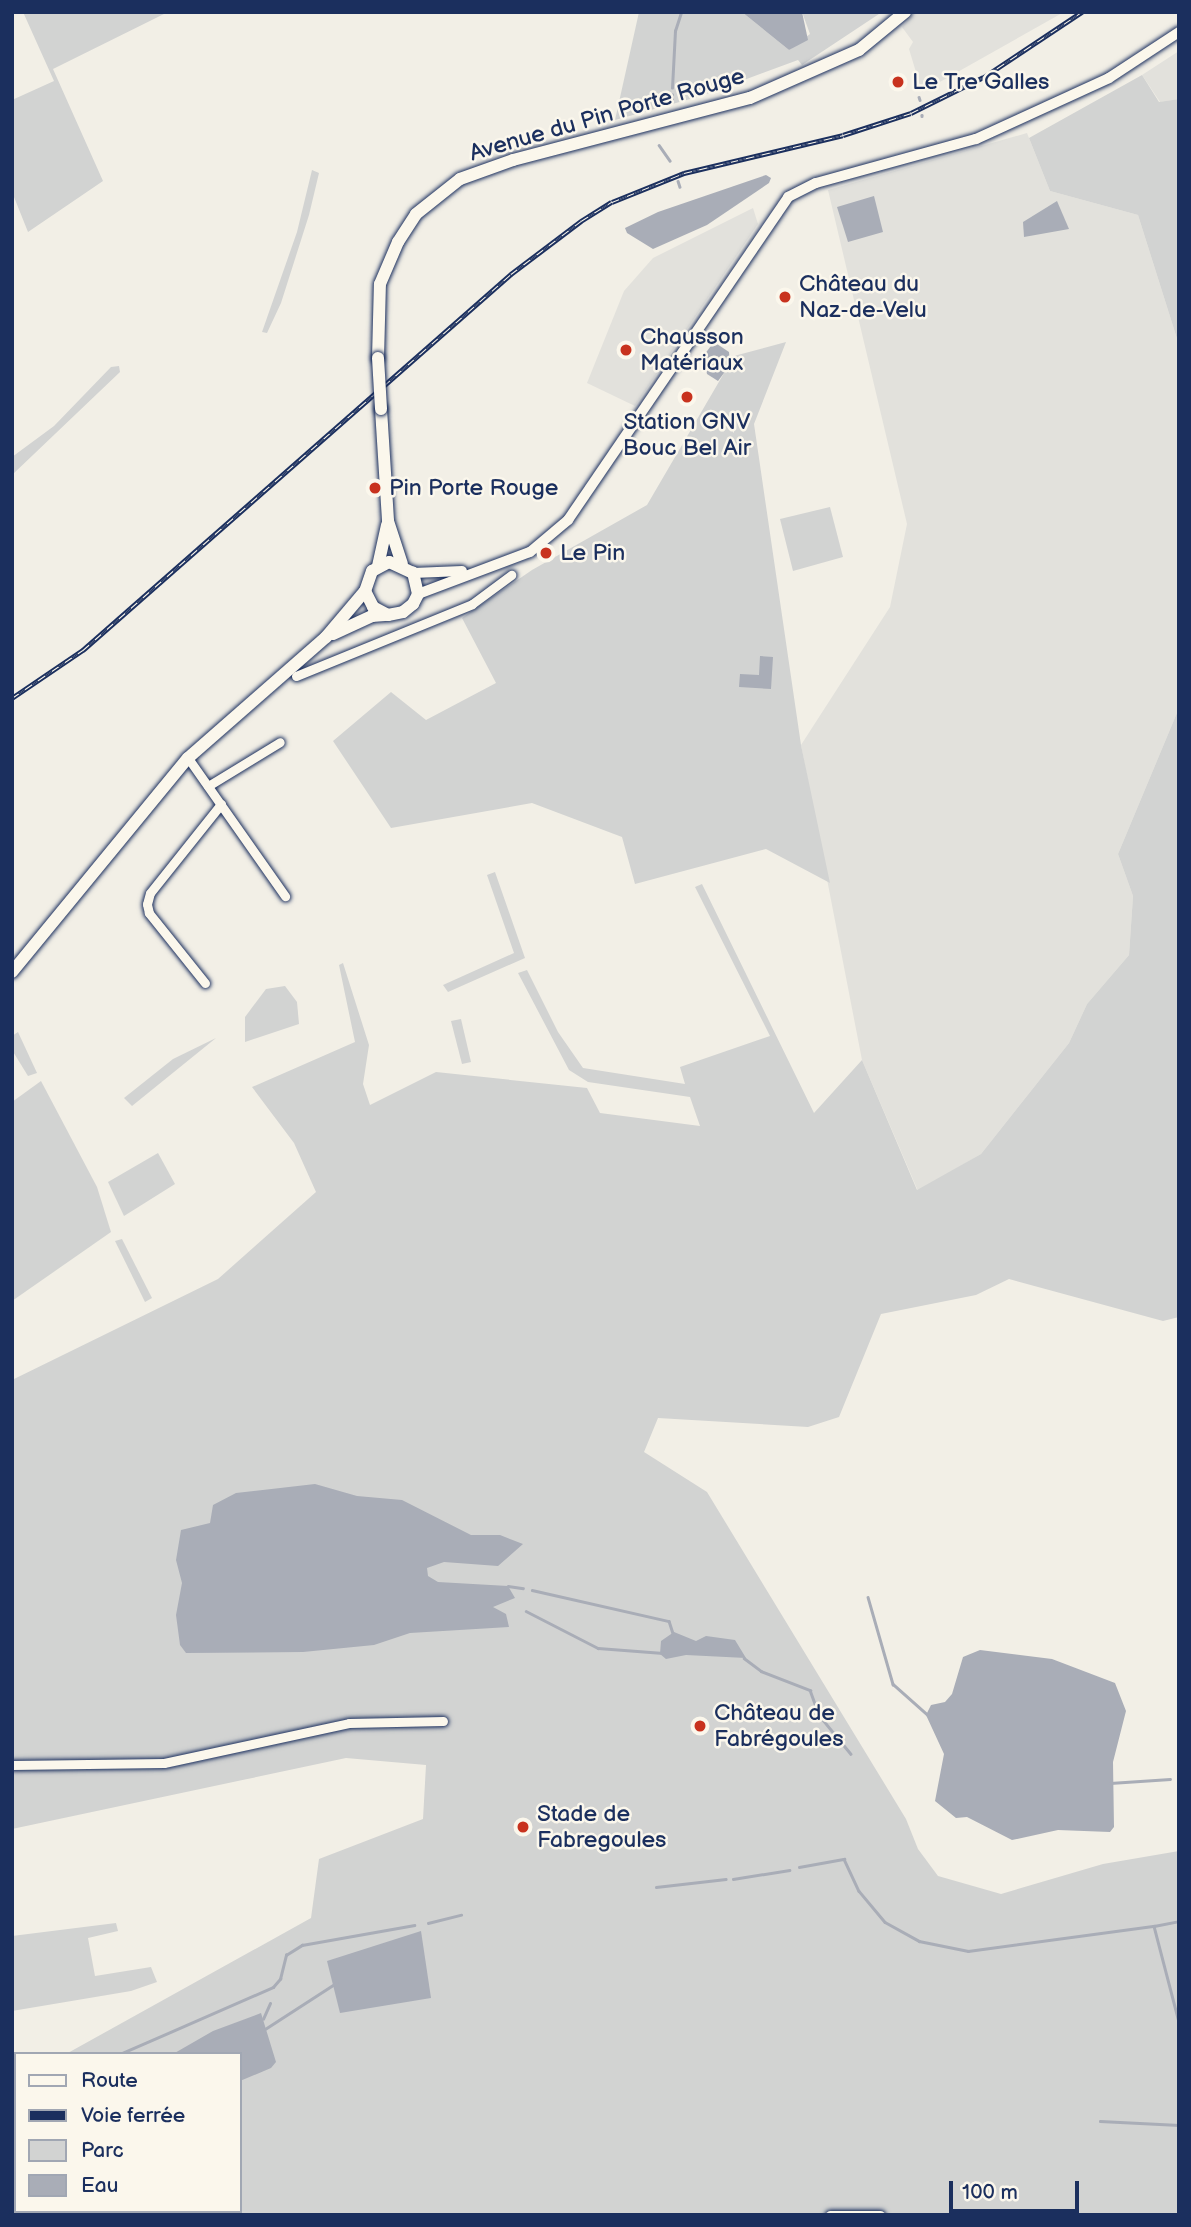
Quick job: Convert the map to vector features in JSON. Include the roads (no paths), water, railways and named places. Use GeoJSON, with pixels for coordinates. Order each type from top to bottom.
{"type":"FeatureCollection","features":[{"type":"Feature","properties":{"kind":"main road","name":"Avenue du Pin Porte Rouge"},"geometry":{"type":"LineString","coordinates":[[378,566],[388,521],[378,358],[380,284],[397,242],[416,214],[460,178],[513,160],[750,98],[859,50],[905,12]]}},
{"type":"Feature","properties":{"kind":"main road","name":"Avenue du Pin Porte Rouge"},"geometry":{"type":"LineString","coordinates":[[388,521],[408,568]]}},
{"type":"Feature","properties":{"kind":"main road"},"geometry":{"type":"LineString","coordinates":[[12,972],[188,758],[326,637],[365,591],[367,579],[378,566],[408,568],[418,594],[402,613],[372,616],[326,637]]}},
{"type":"Feature","properties":{"kind":"main road"},"geometry":{"type":"LineString","coordinates":[[365,591],[373,607],[388,615]]}},
{"type":"Feature","properties":{"kind":"street"},"geometry":{"type":"LineString","coordinates":[[418,594],[489,568],[542,544],[586,499],[788,197],[800,189],[975,139],[1109,78],[1179,32]]}},
{"type":"Feature","properties":{"kind":"street"},"geometry":{"type":"LineString","coordinates":[[408,568],[489,568]]}},
{"type":"Feature","properties":{"kind":"street"},"geometry":{"type":"LineString","coordinates":[[296,676],[472,604],[511,575]]}},
{"type":"Feature","properties":{"kind":"street"},"geometry":{"type":"LineString","coordinates":[[402,613],[410,631]]}},
{"type":"Feature","properties":{"kind":"street"},"geometry":{"type":"LineString","coordinates":[[208,786],[280,742]]}},
{"type":"Feature","properties":{"kind":"street"},"geometry":{"type":"LineString","coordinates":[[188,758],[285,896]]}},
{"type":"Feature","properties":{"kind":"street"},"geometry":{"type":"LineString","coordinates":[[205,983],[149,913],[147,904],[150,893],[220,804]]}},
{"type":"Feature","properties":{"kind":"street"},"geometry":{"type":"LineString","coordinates":[[12,1765],[164,1763],[349,1723],[443,1721]]}},
{"type":"Feature","properties":{"kind":"street"},"geometry":{"type":"LineString","coordinates":[[830,2215],[880,2215]]}},
{"type":"Feature","properties":{"kind":"water"},"geometry":{"type":"Polygon","coordinates":[[[742,12],[802,12],[808,40],[789,50],[742,12]]]}},
{"type":"Feature","properties":{"kind":"water"},"geometry":{"type":"Polygon","coordinates":[[[766,175],[771,178],[769,183],[707,225],[653,249],[627,233],[625,228],[658,212],[766,175]]]}},
{"type":"Feature","properties":{"kind":"water"},"geometry":{"type":"Polygon","coordinates":[[[874,196],[883,232],[848,242],[837,207],[874,196]]]}},
{"type":"Feature","properties":{"kind":"water"},"geometry":{"type":"Polygon","coordinates":[[[1057,201],[1069,229],[1024,237],[1023,222],[1057,201]]]}},
{"type":"Feature","properties":{"kind":"water"},"geometry":{"type":"Polygon","coordinates":[[[714,342],[729,352],[730,365],[718,381],[707,374],[704,355],[714,342]]]}},
{"type":"Feature","properties":{"kind":"water"},"geometry":{"type":"Polygon","coordinates":[[[760,656],[773,657],[771,689],[739,687],[740,674],[759,675],[760,656]]]}},
{"type":"Feature","properties":{"kind":"water"},"geometry":{"type":"Polygon","coordinates":[[[315,1484],[357,1496],[402,1500],[471,1535],[500,1535],[523,1544],[498,1566],[444,1562],[427,1568],[428,1576],[438,1582],[508,1586],[515,1598],[493,1607],[506,1614],[509,1627],[410,1633],[374,1645],[303,1652],[186,1653],[180,1645],[176,1615],[182,1583],[176,1560],[181,1530],[210,1523],[213,1505],[236,1493],[315,1484]]]}},
{"type":"Feature","properties":{"kind":"water"},"geometry":{"type":"Polygon","coordinates":[[[674,1632],[696,1641],[706,1636],[735,1640],[746,1658],[686,1655],[666,1659],[660,1654],[661,1641],[674,1632]]]}},
{"type":"Feature","properties":{"kind":"water"},"geometry":{"type":"Polygon","coordinates":[[[980,1650],[1052,1659],[1115,1683],[1126,1711],[1113,1762],[1114,1827],[1110,1832],[1058,1830],[1012,1840],[967,1817],[956,1818],[935,1801],[944,1754],[926,1715],[931,1705],[945,1702],[952,1694],[963,1657],[980,1650]]]}},
{"type":"Feature","properties":{"kind":"water"},"geometry":{"type":"Polygon","coordinates":[[[421,1931],[431,1998],[340,2013],[327,1961],[421,1931]]]}},
{"type":"Feature","properties":{"kind":"water"},"geometry":{"type":"Polygon","coordinates":[[[261,2013],[276,2062],[271,2068],[242,2080],[242,2052],[176,2052],[213,2031],[261,2013]]]}},
{"type":"Feature","properties":{"kind":"waterway"},"geometry":{"type":"LineString","coordinates":[[672,88],[675,31],[681,12]]}},
{"type":"Feature","properties":{"kind":"waterway"},"geometry":{"type":"LineString","coordinates":[[672,95],[672,101]]}},
{"type":"Feature","properties":{"kind":"waterway"},"geometry":{"type":"LineString","coordinates":[[659,145],[670,161]]}},
{"type":"Feature","properties":{"kind":"waterway"},"geometry":{"type":"LineString","coordinates":[[678,181],[680,187]]}},
{"type":"Feature","properties":{"kind":"waterway"},"geometry":{"type":"LineString","coordinates":[[508,1586],[523,1588]]}},
{"type":"Feature","properties":{"kind":"waterway"},"geometry":{"type":"LineString","coordinates":[[532,1590],[669,1621],[673,1633]]}},
{"type":"Feature","properties":{"kind":"waterway"},"geometry":{"type":"LineString","coordinates":[[868,1597],[893,1684],[929,1716]]}},
{"type":"Feature","properties":{"kind":"waterway"},"geometry":{"type":"LineString","coordinates":[[526,1611],[598,1648],[663,1653]]}},
{"type":"Feature","properties":{"kind":"waterway"},"geometry":{"type":"LineString","coordinates":[[744,1658],[761,1671],[810,1690],[819,1715],[851,1754]]}},
{"type":"Feature","properties":{"kind":"waterway"},"geometry":{"type":"LineString","coordinates":[[1110,1783],[1170,1779]]}},
{"type":"Feature","properties":{"kind":"waterway"},"geometry":{"type":"LineString","coordinates":[[799,1867],[844,1859],[859,1891],[885,1922],[919,1941],[968,1951],[1154,1926],[1179,2022]]}},
{"type":"Feature","properties":{"kind":"waterway"},"geometry":{"type":"LineString","coordinates":[[733,1879],[789,1870]]}},
{"type":"Feature","properties":{"kind":"waterway"},"geometry":{"type":"LineString","coordinates":[[656,1887],[726,1879]]}},
{"type":"Feature","properties":{"kind":"waterway"},"geometry":{"type":"LineString","coordinates":[[428,1923],[461,1915]]}},
{"type":"Feature","properties":{"kind":"waterway"},"geometry":{"type":"LineString","coordinates":[[1154,1926],[1179,1921]]}},
{"type":"Feature","properties":{"kind":"waterway"},"geometry":{"type":"LineString","coordinates":[[125,2052],[273,1987],[280,1979],[286,1955],[302,1945],[414,1925]]}},
{"type":"Feature","properties":{"kind":"waterway"},"geometry":{"type":"LineString","coordinates":[[265,2029],[336,1983]]}},
{"type":"Feature","properties":{"kind":"waterway"},"geometry":{"type":"LineString","coordinates":[[263,2019],[270,2003]]}},
{"type":"Feature","properties":{"kind":"waterway"},"geometry":{"type":"LineString","coordinates":[[1100,2121],[1179,2125]]}},
{"type":"Feature","properties":{"kind":"railway"},"geometry":{"type":"LineString","coordinates":[[12,698],[83,650],[511,274],[581,221],[612,202],[684,173],[843,135],[911,113],[984,77],[1082,12]]}},
{"type":"Feature","properties":{"kind":"place","name":"Le Tre Galles"},"geometry":{"type":"Point","coordinates":[898,82]}},
{"type":"Feature","properties":{"kind":"place","name":"Château du Naz-de-Velu"},"geometry":{"type":"Point","coordinates":[785,297]}},
{"type":"Feature","properties":{"kind":"place","name":"Chausson Matériaux"},"geometry":{"type":"Point","coordinates":[626,350]}},
{"type":"Feature","properties":{"kind":"place","name":"Station GNV Bouc Bel Air"},"geometry":{"type":"Point","coordinates":[687,397]}},
{"type":"Feature","properties":{"kind":"place","name":"Pin Porte Rouge"},"geometry":{"type":"Point","coordinates":[375,488]}},
{"type":"Feature","properties":{"kind":"place","name":"Le Pin"},"geometry":{"type":"Point","coordinates":[546,553]}},
{"type":"Feature","properties":{"kind":"place","name":"Château de Fabrégoules"},"geometry":{"type":"Point","coordinates":[700,1726]}},
{"type":"Feature","properties":{"kind":"place","name":"Stade de Fabregoules"},"geometry":{"type":"Point","coordinates":[523,1827]}}]}
